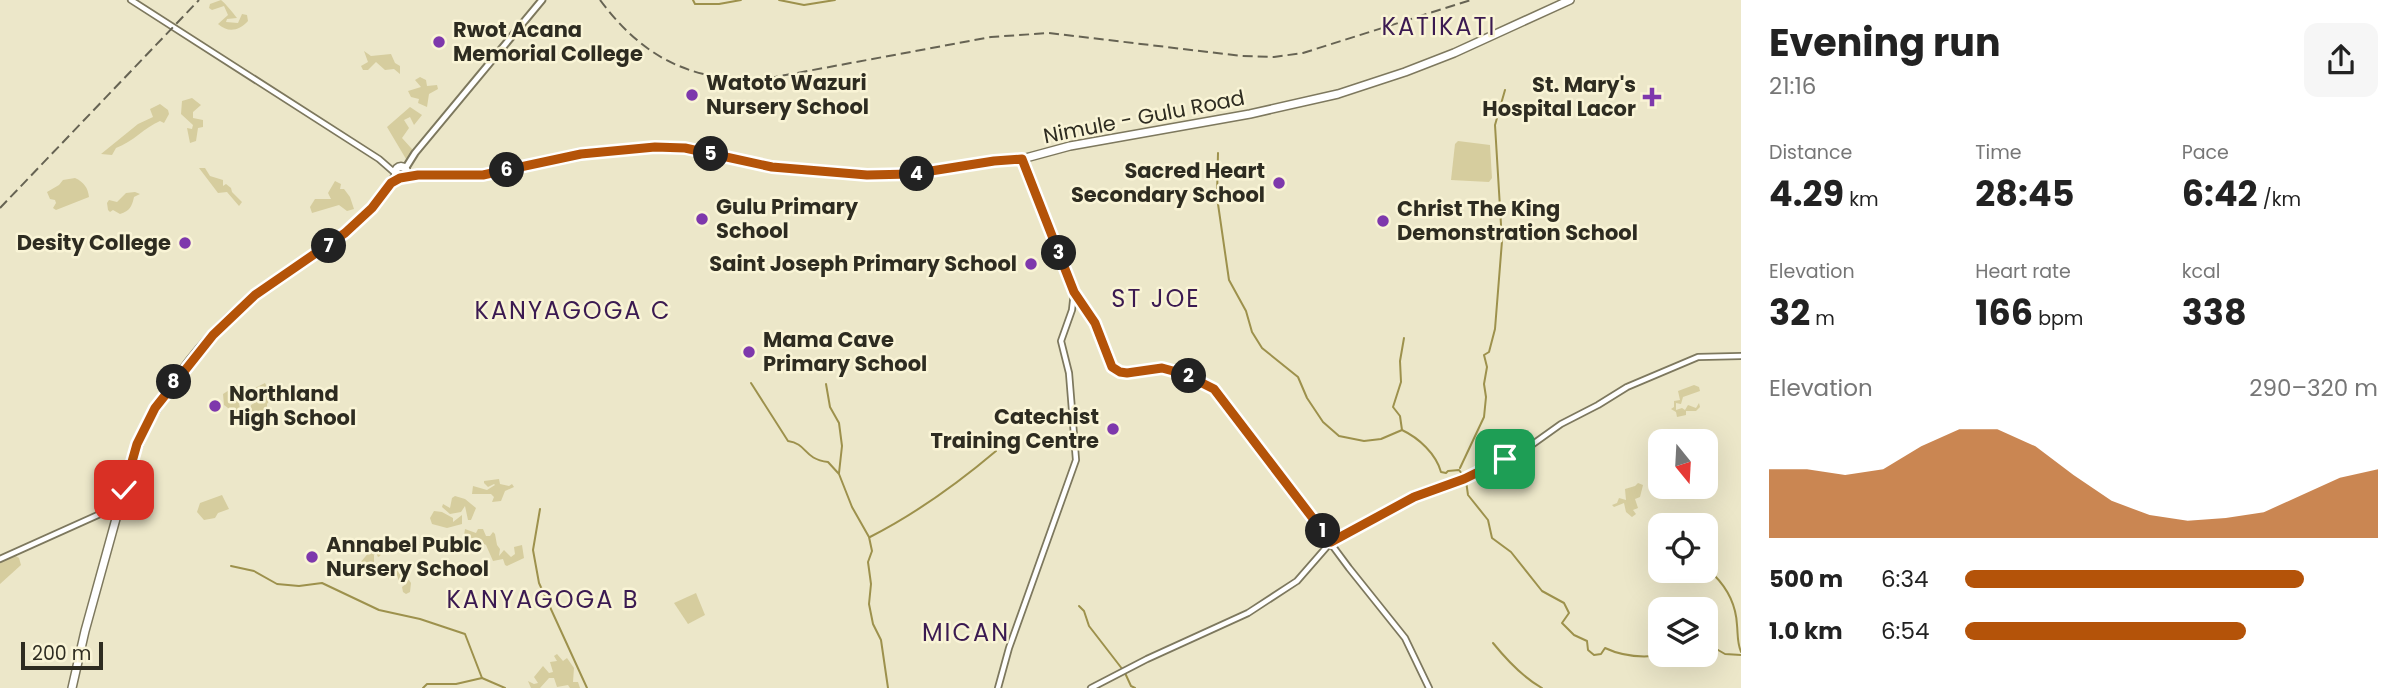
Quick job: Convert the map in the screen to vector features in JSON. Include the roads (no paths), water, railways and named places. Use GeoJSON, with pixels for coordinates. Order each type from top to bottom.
{"type":"FeatureCollection","features":[{"type":"Feature","properties":{"kind":"main road"},"geometry":{"type":"LineString","coordinates":[[72,688],[130,468],[145,427],[168,389],[204,345],[255,295],[345,233],[372,208],[400,170],[542,0]]}},
{"type":"Feature","properties":{"kind":"main road","name":"Nimule - Gulu Road"},"geometry":{"type":"LineString","coordinates":[[400,170],[418,175],[483,175],[581,154],[655,147],[685,148],[772,167],[867,175],[912,174],[1022,159],[1070,146],[1250,114],[1338,94],[1454,53],[1570,0]]}},
{"type":"Feature","properties":{"kind":"street"},"geometry":{"type":"LineString","coordinates":[[131,0],[400,170]]}},
{"type":"Feature","properties":{"kind":"street"},"geometry":{"type":"LineString","coordinates":[[1022,159],[1074,292],[1095,323],[1114,369],[1127,373],[1162,368],[1184,374],[1214,389],[1405,638],[1429,688]]}},
{"type":"Feature","properties":{"kind":"street"},"geometry":{"type":"LineString","coordinates":[[998,688],[1009,648],[1076,460],[1069,373],[1061,341],[1072,310],[1074,292]]}},
{"type":"Feature","properties":{"kind":"street"},"geometry":{"type":"LineString","coordinates":[[1091,688],[1248,613],[1297,581],[1331,542],[1414,497],[1490,467],[1642,379],[1698,357],[1741,356]]}},
{"type":"Feature","properties":{"kind":"street"},"geometry":{"type":"LineString","coordinates":[[0,559],[120,505]]}},
{"type":"Feature","properties":{"kind":"waterway"},"geometry":{"type":"LineString","coordinates":[[693,0],[695,4],[741,0]]}},
{"type":"Feature","properties":{"kind":"waterway"},"geometry":{"type":"LineString","coordinates":[[779,0],[804,5],[835,0]]}},
{"type":"Feature","properties":{"kind":"waterway"},"geometry":{"type":"LineString","coordinates":[[1460,468],[1484,417],[1487,367],[1484,355],[1489,352],[1495,329],[1502,241],[1495,125],[1505,90]]}},
{"type":"Feature","properties":{"kind":"waterway"},"geometry":{"type":"LineString","coordinates":[[1218,153],[1217,197],[1229,280],[1262,348],[1298,377],[1307,398],[1323,422],[1339,436],[1364,441],[1381,439],[1402,430],[1426,447],[1441,472],[1459,470],[1462,474]]}},
{"type":"Feature","properties":{"kind":"waterway"},"geometry":{"type":"LineString","coordinates":[[1402,430],[1400,416],[1393,407],[1401,382],[1400,361],[1404,338]]}},
{"type":"Feature","properties":{"kind":"waterway"},"geometry":{"type":"LineString","coordinates":[[751,383],[788,441],[799,445],[814,458],[828,462],[839,474],[852,507],[869,537],[872,551],[868,562],[871,584],[869,604],[873,624],[881,640],[888,688]]}},
{"type":"Feature","properties":{"kind":"waterway"},"geometry":{"type":"LineString","coordinates":[[826,384],[830,407],[839,423],[842,446],[839,473]]}},
{"type":"Feature","properties":{"kind":"waterway"},"geometry":{"type":"LineString","coordinates":[[870,537],[935,498],[996,451]]}},
{"type":"Feature","properties":{"kind":"waterway"},"geometry":{"type":"LineString","coordinates":[[1466,481],[1468,495],[1488,520],[1492,538],[1511,552],[1542,591],[1564,603],[1569,613],[1562,623],[1574,635],[1587,641],[1588,650],[1594,655],[1601,654],[1605,648],[1636,656],[1648,656]]}},
{"type":"Feature","properties":{"kind":"waterway"},"geometry":{"type":"LineString","coordinates":[[540,509],[533,550],[539,583],[587,688]]}},
{"type":"Feature","properties":{"kind":"waterway"},"geometry":{"type":"LineString","coordinates":[[231,566],[254,571],[277,584],[299,586],[322,583],[379,610],[420,619],[465,634],[482,678]]}},
{"type":"Feature","properties":{"kind":"waterway"},"geometry":{"type":"LineString","coordinates":[[1718,580],[1733,604],[1741,652]]}},
{"type":"Feature","properties":{"kind":"waterway"},"geometry":{"type":"LineString","coordinates":[[1079,606],[1084,611],[1089,626],[1123,670]]}},
{"type":"Feature","properties":{"kind":"waterway"},"geometry":{"type":"LineString","coordinates":[[1493,643],[1516,668],[1542,688]]}},
{"type":"Feature","properties":{"kind":"waterway"},"geometry":{"type":"LineString","coordinates":[[1718,650],[1725,654],[1741,655]]}},
{"type":"Feature","properties":{"kind":"waterway"},"geometry":{"type":"LineString","coordinates":[[1125,673],[1131,686],[1135,688]]}},
{"type":"Feature","properties":{"kind":"waterway"},"geometry":{"type":"LineString","coordinates":[[423,688],[427,684],[456,684],[482,678],[505,688]]}},
{"type":"Feature","properties":{"kind":"railway"},"geometry":{"type":"LineString","coordinates":[[0,208],[199,0]]}},
{"type":"Feature","properties":{"kind":"railway"},"geometry":{"type":"LineString","coordinates":[[600,0],[633,37],[669,61],[710,76],[759,80],[991,37],[1049,33],[1242,56],[1274,57],[1303,53],[1471,0]]}},
{"type":"Feature","properties":{"kind":"place","name":"Rwot Acana Memorial College"},"geometry":{"type":"Point","coordinates":[439,42]}},
{"type":"Feature","properties":{"kind":"place","name":"Watoto Wazuri Nursery School"},"geometry":{"type":"Point","coordinates":[692,95]}},
{"type":"Feature","properties":{"kind":"place","name":"St. Mary's Hospital Lacor"},"geometry":{"type":"Point","coordinates":[1652,97]}},
{"type":"Feature","properties":{"kind":"place","name":"Sacred Heart Secondary School"},"geometry":{"type":"Point","coordinates":[1279,183]}},
{"type":"Feature","properties":{"kind":"place","name":"Gulu Primary School"},"geometry":{"type":"Point","coordinates":[702,219]}},
{"type":"Feature","properties":{"kind":"place","name":"Christ The King Demonstration School"},"geometry":{"type":"Point","coordinates":[1383,221]}},
{"type":"Feature","properties":{"kind":"place","name":"Desity College"},"geometry":{"type":"Point","coordinates":[185,243]}},
{"type":"Feature","properties":{"kind":"place","name":"Saint Joseph Primary School"},"geometry":{"type":"Point","coordinates":[1031,264]}},
{"type":"Feature","properties":{"kind":"place","name":"Mama Cave Primary School"},"geometry":{"type":"Point","coordinates":[749,352]}},
{"type":"Feature","properties":{"kind":"place","name":"Northland High School"},"geometry":{"type":"Point","coordinates":[215,406]}},
{"type":"Feature","properties":{"kind":"place","name":"Catechist Training Centre"},"geometry":{"type":"Point","coordinates":[1113,429]}},
{"type":"Feature","properties":{"kind":"place","name":"Annabel Publc Nursery School"},"geometry":{"type":"Point","coordinates":[312,557]}},
{"type":"Feature","properties":{"kind":"district","name":"KATIKATI"},"geometry":{"type":"Point","coordinates":[1439,27]}},
{"type":"Feature","properties":{"kind":"district","name":"ST JOE"},"geometry":{"type":"Point","coordinates":[1156,299]}},
{"type":"Feature","properties":{"kind":"district","name":"KANYAGOGA C"},"geometry":{"type":"Point","coordinates":[573,311]}},
{"type":"Feature","properties":{"kind":"district","name":"KANYAGOGA B"},"geometry":{"type":"Point","coordinates":[543,600]}},
{"type":"Feature","properties":{"kind":"district","name":"MICAN"},"geometry":{"type":"Point","coordinates":[966,633]}}]}
